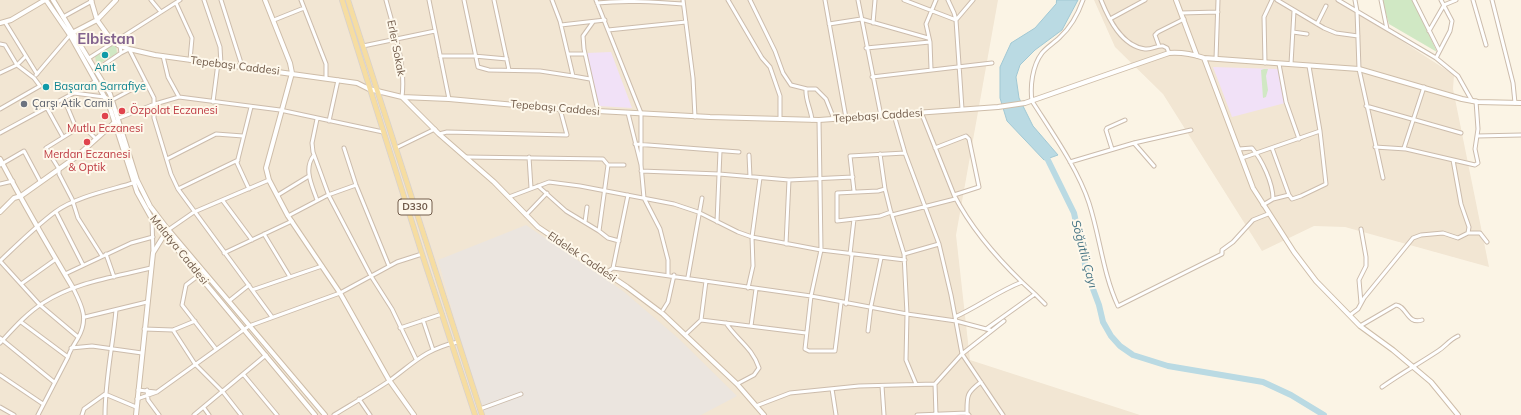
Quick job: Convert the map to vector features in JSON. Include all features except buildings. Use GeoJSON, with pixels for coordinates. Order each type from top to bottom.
{"type":"FeatureCollection","features":[{"type":"Feature","properties":{"kind":"main road","name":"D330"},"geometry":{"type":"LineString","coordinates":[[342,0],[451,344],[476,415]]}},
{"type":"Feature","properties":{"kind":"main road","name":"D330"},"geometry":{"type":"LineString","coordinates":[[348,0],[482,415]]}},
{"type":"Feature","properties":{"kind":"street"},"geometry":{"type":"LineString","coordinates":[[0,23],[5,22],[46,0]]}},
{"type":"Feature","properties":{"kind":"street","name":"Malatya Caddesi"},"geometry":{"type":"LineString","coordinates":[[46,0],[71,34],[104,97],[114,122],[133,183],[152,219],[315,415]]}},
{"type":"Feature","properties":{"kind":"street"},"geometry":{"type":"LineString","coordinates":[[53,0],[71,34],[96,70],[112,100],[119,118],[137,180],[150,206],[168,230],[325,415]]}},
{"type":"Feature","properties":{"kind":"street"},"geometry":{"type":"LineString","coordinates":[[34,78],[71,34],[97,20],[116,0]]}},
{"type":"Feature","properties":{"kind":"street"},"geometry":{"type":"LineString","coordinates":[[151,0],[161,12]]}},
{"type":"Feature","properties":{"kind":"street"},"geometry":{"type":"LineString","coordinates":[[88,58],[180,0]]}},
{"type":"Feature","properties":{"kind":"street"},"geometry":{"type":"LineString","coordinates":[[204,0],[220,47],[220,64],[213,102]]}},
{"type":"Feature","properties":{"kind":"street"},"geometry":{"type":"LineString","coordinates":[[221,0],[242,66]]}},
{"type":"Feature","properties":{"kind":"street"},"geometry":{"type":"LineString","coordinates":[[266,0],[290,63],[292,73],[280,110],[266,168],[269,180],[288,216],[340,294],[389,380],[414,415]]}},
{"type":"Feature","properties":{"kind":"street"},"geometry":{"type":"LineString","coordinates":[[301,0],[326,64],[326,78]]}},
{"type":"Feature","properties":{"kind":"street","name":"Erler Sokak"},"geometry":{"type":"LineString","coordinates":[[386,0],[396,38],[403,85],[402,97]]}},
{"type":"Feature","properties":{"kind":"street"},"geometry":{"type":"LineString","coordinates":[[429,0],[449,99]]}},
{"type":"Feature","properties":{"kind":"street"},"geometry":{"type":"LineString","coordinates":[[464,0],[474,56],[478,67],[489,70],[540,71],[590,79]]}},
{"type":"Feature","properties":{"kind":"street"},"geometry":{"type":"LineString","coordinates":[[494,0],[510,70]]}},
{"type":"Feature","properties":{"kind":"street"},"geometry":{"type":"LineString","coordinates":[[552,0],[561,25],[573,76]]}},
{"type":"Feature","properties":{"kind":"street"},"geometry":{"type":"LineString","coordinates":[[728,0],[762,58],[770,68],[780,96],[780,119]]}},
{"type":"Feature","properties":{"kind":"street"},"geometry":{"type":"LineString","coordinates":[[750,0],[775,51],[783,73],[791,85],[806,89],[816,89],[822,94],[834,119]]}},
{"type":"Feature","properties":{"kind":"street"},"geometry":{"type":"LineString","coordinates":[[825,0],[846,118]]}},
{"type":"Feature","properties":{"kind":"street"},"geometry":{"type":"LineString","coordinates":[[858,0],[866,48],[881,116]]}},
{"type":"Feature","properties":{"kind":"street"},"geometry":{"type":"LineString","coordinates":[[873,23],[875,0]]}},
{"type":"Feature","properties":{"kind":"street"},"geometry":{"type":"LineString","coordinates":[[904,0],[956,20]]}},
{"type":"Feature","properties":{"kind":"street"},"geometry":{"type":"LineString","coordinates":[[931,69],[930,42],[926,24],[936,0]]}},
{"type":"Feature","properties":{"kind":"street"},"geometry":{"type":"LineString","coordinates":[[948,0],[956,20],[962,109]]}},
{"type":"Feature","properties":{"kind":"street"},"geometry":{"type":"LineString","coordinates":[[956,20],[974,0]]}},
{"type":"Feature","properties":{"kind":"street"},"geometry":{"type":"LineString","coordinates":[[1083,0],[1076,18],[1041,54],[1031,86],[1032,101],[1070,162],[1089,202],[1110,285],[1118,306],[1222,254],[1222,250],[1233,242],[1253,220],[1268,214]]}},
{"type":"Feature","properties":{"kind":"street"},"geometry":{"type":"LineString","coordinates":[[1101,0],[1110,19],[1121,35],[1136,47],[1146,50],[1159,46],[1167,48],[1169,53],[1204,58],[1359,69],[1474,101],[1521,103]]}},
{"type":"Feature","properties":{"kind":"street"},"geometry":{"type":"LineString","coordinates":[[1110,19],[1145,0]]}},
{"type":"Feature","properties":{"kind":"street"},"geometry":{"type":"LineString","coordinates":[[1176,0],[1197,56]]}},
{"type":"Feature","properties":{"kind":"street"},"geometry":{"type":"LineString","coordinates":[[1216,59],[1218,0]]}},
{"type":"Feature","properties":{"kind":"street"},"geometry":{"type":"LineString","coordinates":[[1265,63],[1264,17],[1272,0]]}},
{"type":"Feature","properties":{"kind":"street"},"geometry":{"type":"LineString","coordinates":[[1277,0],[1317,24],[1336,33],[1358,36]]}},
{"type":"Feature","properties":{"kind":"street"},"geometry":{"type":"LineString","coordinates":[[1338,0],[1436,58],[1458,76],[1474,101],[1477,136],[1475,149],[1478,163],[1470,165],[1404,148],[1375,147]]}},
{"type":"Feature","properties":{"kind":"street"},"geometry":{"type":"LineString","coordinates":[[1355,0],[1357,11],[1359,69],[1383,178]]}},
{"type":"Feature","properties":{"kind":"street"},"geometry":{"type":"LineString","coordinates":[[1381,0],[1387,28]]}},
{"type":"Feature","properties":{"kind":"street"},"geometry":{"type":"LineString","coordinates":[[1414,0],[1438,50]]}},
{"type":"Feature","properties":{"kind":"street"},"geometry":{"type":"LineString","coordinates":[[1436,58],[1438,50],[1450,31],[1452,21],[1441,0]]}},
{"type":"Feature","properties":{"kind":"street"},"geometry":{"type":"LineString","coordinates":[[1429,31],[1444,5],[1456,0]]}},
{"type":"Feature","properties":{"kind":"street"},"geometry":{"type":"LineString","coordinates":[[1473,0],[1486,45]]}},
{"type":"Feature","properties":{"kind":"street"},"geometry":{"type":"LineString","coordinates":[[1492,0],[1513,83],[1515,103]]}},
{"type":"Feature","properties":{"kind":"street"},"geometry":{"type":"LineString","coordinates":[[63,17],[92,1],[97,20],[119,45],[121,53]]}},
{"type":"Feature","properties":{"kind":"street"},"geometry":{"type":"LineString","coordinates":[[668,275],[668,260],[660,229],[644,198],[641,171],[641,113],[597,2],[683,2],[694,78],[695,116]]}},
{"type":"Feature","properties":{"kind":"street"},"geometry":{"type":"LineString","coordinates":[[176,3],[192,38],[190,60]]}},
{"type":"Feature","properties":{"kind":"street"},"geometry":{"type":"LineString","coordinates":[[1317,24],[1326,6]]}},
{"type":"Feature","properties":{"kind":"street"},"geometry":{"type":"LineString","coordinates":[[274,20],[304,8]]}},
{"type":"Feature","properties":{"kind":"street"},"geometry":{"type":"LineString","coordinates":[[1291,64],[1294,11]]}},
{"type":"Feature","properties":{"kind":"street"},"geometry":{"type":"LineString","coordinates":[[1181,13],[1218,12]]}},
{"type":"Feature","properties":{"kind":"street"},"geometry":{"type":"LineString","coordinates":[[829,24],[861,19],[928,38]]}},
{"type":"Feature","properties":{"kind":"street"},"geometry":{"type":"LineString","coordinates":[[1159,46],[1155,35],[1184,19]]}},
{"type":"Feature","properties":{"kind":"street"},"geometry":{"type":"LineString","coordinates":[[561,25],[605,20]]}},
{"type":"Feature","properties":{"kind":"street"},"geometry":{"type":"LineString","coordinates":[[5,22],[37,74]]}},
{"type":"Feature","properties":{"kind":"street"},"geometry":{"type":"LineString","coordinates":[[593,22],[583,36],[585,54],[598,111]]}},
{"type":"Feature","properties":{"kind":"street"},"geometry":{"type":"LineString","coordinates":[[608,30],[686,22]]}},
{"type":"Feature","properties":{"kind":"street"},"geometry":{"type":"LineString","coordinates":[[363,46],[435,31]]}},
{"type":"Feature","properties":{"kind":"street"},"geometry":{"type":"LineString","coordinates":[[1293,32],[1307,34]]}},
{"type":"Feature","properties":{"kind":"street"},"geometry":{"type":"LineString","coordinates":[[866,48],[930,42]]}},
{"type":"Feature","properties":{"kind":"street"},"geometry":{"type":"LineString","coordinates":[[0,44],[5,45],[17,65],[34,78],[40,86],[0,109]]}},
{"type":"Feature","properties":{"kind":"street","name":"Tepebaşı Caddesi"},"geometry":{"type":"LineString","coordinates":[[119,45],[129,49],[163,56],[357,83],[369,89],[402,97],[449,99],[560,109],[628,113],[812,120],[1025,104],[1169,53]]}},
{"type":"Feature","properties":{"kind":"street"},"geometry":{"type":"LineString","coordinates":[[96,70],[129,49],[146,82],[155,104],[154,118],[171,174],[178,189],[272,317]]}},
{"type":"Feature","properties":{"kind":"street"},"geometry":{"type":"LineString","coordinates":[[568,54],[585,54]]}},
{"type":"Feature","properties":{"kind":"street"},"geometry":{"type":"LineString","coordinates":[[0,73],[17,65],[26,56]]}},
{"type":"Feature","properties":{"kind":"street"},"geometry":{"type":"LineString","coordinates":[[163,56],[168,77],[179,97]]}},
{"type":"Feature","properties":{"kind":"street"},"geometry":{"type":"LineString","coordinates":[[440,56],[474,56],[507,59]]}},
{"type":"Feature","properties":{"kind":"street"},"geometry":{"type":"LineString","coordinates":[[1204,58],[1253,188],[1268,214],[1316,282],[1360,326],[1393,350],[1411,367],[1431,382],[1458,415]]}},
{"type":"Feature","properties":{"kind":"street"},"geometry":{"type":"LineString","coordinates":[[872,77],[931,69],[992,64]]}},
{"type":"Feature","properties":{"kind":"street"},"geometry":{"type":"LineString","coordinates":[[1279,64],[1286,102],[1299,139]]}},
{"type":"Feature","properties":{"kind":"street"},"geometry":{"type":"LineString","coordinates":[[1272,148],[1289,195],[1292,199],[1326,184],[1320,131],[1309,66]]}},
{"type":"Feature","properties":{"kind":"street"},"geometry":{"type":"LineString","coordinates":[[329,122],[338,80]]}},
{"type":"Feature","properties":{"kind":"street"},"geometry":{"type":"LineString","coordinates":[[0,133],[96,81]]}},
{"type":"Feature","properties":{"kind":"street"},"geometry":{"type":"LineString","coordinates":[[74,93],[104,97],[112,100],[146,82]]}},
{"type":"Feature","properties":{"kind":"street"},"geometry":{"type":"LineString","coordinates":[[1404,148],[1424,87]]}},
{"type":"Feature","properties":{"kind":"street"},"geometry":{"type":"LineString","coordinates":[[806,89],[805,98],[811,112],[812,120]]}},
{"type":"Feature","properties":{"kind":"street"},"geometry":{"type":"LineString","coordinates":[[0,212],[14,198],[21,196],[40,181],[76,158],[119,118],[155,104],[179,97],[280,110],[329,122],[383,132]]}},
{"type":"Feature","properties":{"kind":"street","name":"Eldelek Caddesi"},"geometry":{"type":"LineString","coordinates":[[402,97],[439,134],[466,157],[538,226],[627,286],[663,314],[737,384],[764,415]]}},
{"type":"Feature","properties":{"kind":"street"},"geometry":{"type":"LineString","coordinates":[[64,99],[77,130]]}},
{"type":"Feature","properties":{"kind":"street"},"geometry":{"type":"LineString","coordinates":[[1366,106],[1460,133]]}},
{"type":"Feature","properties":{"kind":"street"},"geometry":{"type":"LineString","coordinates":[[250,107],[238,160],[243,178],[250,189]]}},
{"type":"Feature","properties":{"kind":"street"},"geometry":{"type":"LineString","coordinates":[[47,108],[63,138]]}},
{"type":"Feature","properties":{"kind":"street"},"geometry":{"type":"LineString","coordinates":[[439,134],[447,132],[566,135],[560,109]]}},
{"type":"Feature","properties":{"kind":"street"},"geometry":{"type":"LineString","coordinates":[[921,112],[954,197],[964,216],[976,232],[1022,282],[1046,304]]}},
{"type":"Feature","properties":{"kind":"street"},"geometry":{"type":"LineString","coordinates":[[628,113],[641,165]]}},
{"type":"Feature","properties":{"kind":"street"},"geometry":{"type":"LineString","coordinates":[[894,115],[904,153],[939,244],[962,354],[1003,415]]}},
{"type":"Feature","properties":{"kind":"street"},"geometry":{"type":"LineString","coordinates":[[317,119],[312,144],[328,194],[371,276],[392,309],[416,359]]}},
{"type":"Feature","properties":{"kind":"street"},"geometry":{"type":"LineString","coordinates":[[819,120],[821,250],[811,296],[805,350],[835,351],[841,303]]}},
{"type":"Feature","properties":{"kind":"street"},"geometry":{"type":"LineString","coordinates":[[1112,149],[1106,130],[1125,120]]}},
{"type":"Feature","properties":{"kind":"street"},"geometry":{"type":"LineString","coordinates":[[96,139],[86,129],[77,130],[46,148],[59,169],[59,174],[78,218],[102,256]]}},
{"type":"Feature","properties":{"kind":"street"},"geometry":{"type":"LineString","coordinates":[[396,148],[435,129]]}},
{"type":"Feature","properties":{"kind":"street"},"geometry":{"type":"LineString","coordinates":[[1070,162],[1134,143],[1191,130]]}},
{"type":"Feature","properties":{"kind":"street"},"geometry":{"type":"LineString","coordinates":[[1242,158],[1320,131]]}},
{"type":"Feature","properties":{"kind":"street"},"geometry":{"type":"LineString","coordinates":[[167,159],[216,134],[243,136]]}},
{"type":"Feature","properties":{"kind":"street"},"geometry":{"type":"LineString","coordinates":[[1477,136],[1521,134]]}},
{"type":"Feature","properties":{"kind":"street"},"geometry":{"type":"LineString","coordinates":[[885,189],[878,191],[836,193],[837,221],[880,216],[926,208],[979,187],[969,139],[966,136],[934,148]]}},
{"type":"Feature","properties":{"kind":"street"},"geometry":{"type":"LineString","coordinates":[[1134,143],[1154,166]]}},
{"type":"Feature","properties":{"kind":"street"},"geometry":{"type":"LineString","coordinates":[[635,144],[739,152]]}},
{"type":"Feature","properties":{"kind":"street"},"geometry":{"type":"LineString","coordinates":[[344,148],[356,185],[389,266]]}},
{"type":"Feature","properties":{"kind":"street"},"geometry":{"type":"LineString","coordinates":[[1238,149],[1252,148],[1273,191],[1273,199]]}},
{"type":"Feature","properties":{"kind":"street"},"geometry":{"type":"LineString","coordinates":[[717,222],[720,151]]}},
{"type":"Feature","properties":{"kind":"street"},"geometry":{"type":"LineString","coordinates":[[38,415],[68,357],[71,348],[78,337],[85,317],[81,303],[73,288],[36,227],[13,181],[1,162],[24,152],[40,181]]}},
{"type":"Feature","properties":{"kind":"street"},"geometry":{"type":"LineString","coordinates":[[854,191],[850,156],[904,153]]}},
{"type":"Feature","properties":{"kind":"street"},"geometry":{"type":"LineString","coordinates":[[314,154],[309,161],[309,176],[318,200]]}},
{"type":"Feature","properties":{"kind":"street"},"geometry":{"type":"LineString","coordinates":[[880,154],[885,189],[904,254],[907,314],[906,360],[916,384]]}},
{"type":"Feature","properties":{"kind":"street"},"geometry":{"type":"LineString","coordinates":[[749,155],[750,177]]}},
{"type":"Feature","properties":{"kind":"street"},"geometry":{"type":"LineString","coordinates":[[466,157],[603,159],[608,165],[599,231]]}},
{"type":"Feature","properties":{"kind":"street"},"geometry":{"type":"LineString","coordinates":[[529,157],[531,188]]}},
{"type":"Feature","properties":{"kind":"street"},"geometry":{"type":"LineString","coordinates":[[178,189],[238,160]]}},
{"type":"Feature","properties":{"kind":"street"},"geometry":{"type":"LineString","coordinates":[[1453,160],[1461,204],[1469,227],[1468,234]]}},
{"type":"Feature","properties":{"kind":"street"},"geometry":{"type":"LineString","coordinates":[[608,165],[624,165]]}},
{"type":"Feature","properties":{"kind":"street"},"geometry":{"type":"LineString","coordinates":[[641,171],[718,174],[789,180],[853,177]]}},
{"type":"Feature","properties":{"kind":"street"},"geometry":{"type":"LineString","coordinates":[[278,195],[309,176]]}},
{"type":"Feature","properties":{"kind":"street"},"geometry":{"type":"LineString","coordinates":[[748,288],[753,266],[752,237],[760,178]]}},
{"type":"Feature","properties":{"kind":"street"},"geometry":{"type":"LineString","coordinates":[[153,253],[164,233],[194,212],[269,180]]}},
{"type":"Feature","properties":{"kind":"street"},"geometry":{"type":"LineString","coordinates":[[786,244],[789,180]]}},
{"type":"Feature","properties":{"kind":"street"},"geometry":{"type":"LineString","coordinates":[[0,184],[13,181]]}},
{"type":"Feature","properties":{"kind":"street"},"geometry":{"type":"LineString","coordinates":[[509,197],[549,182],[604,190],[674,204],[698,212],[752,237],[821,250],[904,260]]}},
{"type":"Feature","properties":{"kind":"street"},"geometry":{"type":"LineString","coordinates":[[78,337],[40,305],[0,261],[36,227],[56,212],[72,203],[133,183]]}},
{"type":"Feature","properties":{"kind":"street"},"geometry":{"type":"LineString","coordinates":[[288,216],[328,194],[356,185]]}},
{"type":"Feature","properties":{"kind":"street"},"geometry":{"type":"LineString","coordinates":[[538,186],[566,211],[608,238],[618,241]]}},
{"type":"Feature","properties":{"kind":"street"},"geometry":{"type":"LineString","coordinates":[[526,215],[546,193]]}},
{"type":"Feature","properties":{"kind":"street"},"geometry":{"type":"LineString","coordinates":[[614,268],[628,195]]}},
{"type":"Feature","properties":{"kind":"street"},"geometry":{"type":"LineString","coordinates":[[1263,205],[1273,199],[1289,195]]}},
{"type":"Feature","properties":{"kind":"street"},"geometry":{"type":"LineString","coordinates":[[688,277],[698,212],[702,198]]}},
{"type":"Feature","properties":{"kind":"street"},"geometry":{"type":"LineString","coordinates":[[223,200],[252,240]]}},
{"type":"Feature","properties":{"kind":"street"},"geometry":{"type":"LineString","coordinates":[[585,222],[586,206]]}},
{"type":"Feature","properties":{"kind":"street"},"geometry":{"type":"LineString","coordinates":[[56,212],[84,265]]}},
{"type":"Feature","properties":{"kind":"street"},"geometry":{"type":"LineString","coordinates":[[136,415],[153,253],[152,219]]}},
{"type":"Feature","properties":{"kind":"street"},"geometry":{"type":"LineString","coordinates":[[846,304],[854,219]]}},
{"type":"Feature","properties":{"kind":"street"},"geometry":{"type":"LineString","coordinates":[[224,253],[292,221]]}},
{"type":"Feature","properties":{"kind":"street"},"geometry":{"type":"LineString","coordinates":[[1361,229],[1366,257],[1366,266],[1359,280],[1362,303]]}},
{"type":"Feature","properties":{"kind":"street"},"geometry":{"type":"LineString","coordinates":[[1350,315],[1358,309],[1413,238],[1421,235],[1443,233],[1458,238],[1468,234],[1480,233],[1487,242]]}},
{"type":"Feature","properties":{"kind":"street"},"geometry":{"type":"LineString","coordinates":[[264,234],[290,277]]}},
{"type":"Feature","properties":{"kind":"street"},"geometry":{"type":"LineString","coordinates":[[65,274],[131,243],[153,237]]}},
{"type":"Feature","properties":{"kind":"street"},"geometry":{"type":"LineString","coordinates":[[904,254],[939,244]]}},
{"type":"Feature","properties":{"kind":"street"},"geometry":{"type":"LineString","coordinates":[[106,254],[114,276]]}},
{"type":"Feature","properties":{"kind":"street"},"geometry":{"type":"LineString","coordinates":[[137,399],[157,392],[249,326],[340,294],[389,266],[422,254]]}},
{"type":"Feature","properties":{"kind":"street"},"geometry":{"type":"LineString","coordinates":[[868,331],[871,306],[881,258]]}},
{"type":"Feature","properties":{"kind":"street"},"geometry":{"type":"LineString","coordinates":[[21,284],[56,259]]}},
{"type":"Feature","properties":{"kind":"street"},"geometry":{"type":"LineString","coordinates":[[252,290],[322,266]]}},
{"type":"Feature","properties":{"kind":"street"},"geometry":{"type":"LineString","coordinates":[[54,382],[1,340],[40,305],[73,288],[114,276],[151,268]]}},
{"type":"Feature","properties":{"kind":"street"},"geometry":{"type":"LineString","coordinates":[[606,273],[614,268],[688,277],[956,321],[988,330],[1004,321]]}},
{"type":"Feature","properties":{"kind":"street"},"geometry":{"type":"LineString","coordinates":[[199,275],[186,285],[182,305],[216,349]]}},
{"type":"Feature","properties":{"kind":"street"},"geometry":{"type":"LineString","coordinates":[[663,310],[668,302],[674,275]]}},
{"type":"Feature","properties":{"kind":"street"},"geometry":{"type":"LineString","coordinates":[[685,335],[702,320],[706,281]]}},
{"type":"Feature","properties":{"kind":"street"},"geometry":{"type":"LineString","coordinates":[[955,317],[973,309],[1006,289],[1022,282]]}},
{"type":"Feature","properties":{"kind":"street"},"geometry":{"type":"LineString","coordinates":[[228,301],[249,285]]}},
{"type":"Feature","properties":{"kind":"street"},"geometry":{"type":"LineString","coordinates":[[751,326],[756,289]]}},
{"type":"Feature","properties":{"kind":"street"},"geometry":{"type":"LineString","coordinates":[[936,415],[935,384],[962,354],[988,330],[1035,294]]}},
{"type":"Feature","properties":{"kind":"street"},"geometry":{"type":"LineString","coordinates":[[85,317],[147,302]]}},
{"type":"Feature","properties":{"kind":"street"},"geometry":{"type":"LineString","coordinates":[[1360,326],[1396,305],[1400,306],[1411,319],[1417,321],[1422,320]]}},
{"type":"Feature","properties":{"kind":"street"},"geometry":{"type":"LineString","coordinates":[[104,415],[105,394],[116,310]]}},
{"type":"Feature","properties":{"kind":"street"},"geometry":{"type":"LineString","coordinates":[[400,328],[442,314]]}},
{"type":"Feature","properties":{"kind":"street"},"geometry":{"type":"LineString","coordinates":[[423,320],[433,350]]}},
{"type":"Feature","properties":{"kind":"street"},"geometry":{"type":"LineString","coordinates":[[702,320],[806,333]]}},
{"type":"Feature","properties":{"kind":"street"},"geometry":{"type":"LineString","coordinates":[[144,329],[173,330],[195,321]]}},
{"type":"Feature","properties":{"kind":"street"},"geometry":{"type":"LineString","coordinates":[[21,322],[68,357]]}},
{"type":"Feature","properties":{"kind":"street"},"geometry":{"type":"LineString","coordinates":[[726,323],[732,332],[746,344],[759,368],[754,375],[737,384]]}},
{"type":"Feature","properties":{"kind":"street"},"geometry":{"type":"LineString","coordinates":[[173,330],[195,364],[223,392],[241,415]]}},
{"type":"Feature","properties":{"kind":"street"},"geometry":{"type":"LineString","coordinates":[[1382,387],[1411,367],[1437,352],[1450,339],[1458,336]]}},
{"type":"Feature","properties":{"kind":"street"},"geometry":{"type":"LineString","coordinates":[[334,415],[389,380],[416,359],[433,350],[458,342]]}},
{"type":"Feature","properties":{"kind":"street"},"geometry":{"type":"LineString","coordinates":[[71,348],[92,346],[142,353]]}},
{"type":"Feature","properties":{"kind":"street"},"geometry":{"type":"LineString","coordinates":[[194,415],[266,355]]}},
{"type":"Feature","properties":{"kind":"street"},"geometry":{"type":"LineString","coordinates":[[243,374],[277,415]]}},
{"type":"Feature","properties":{"kind":"street"},"geometry":{"type":"LineString","coordinates":[[0,375],[43,404]]}},
{"type":"Feature","properties":{"kind":"street"},"geometry":{"type":"LineString","coordinates":[[0,383],[4,379]]}},
{"type":"Feature","properties":{"kind":"street"},"geometry":{"type":"LineString","coordinates":[[917,415],[968,414],[967,397],[969,390],[981,382]]}},
{"type":"Feature","properties":{"kind":"street"},"geometry":{"type":"LineString","coordinates":[[756,406],[790,393],[832,389],[935,384]]}},
{"type":"Feature","properties":{"kind":"street"},"geometry":{"type":"LineString","coordinates":[[882,386],[884,415]]}},
{"type":"Feature","properties":{"kind":"street"},"geometry":{"type":"LineString","coordinates":[[832,389],[836,415]]}},
{"type":"Feature","properties":{"kind":"street"},"geometry":{"type":"LineString","coordinates":[[138,390],[157,392]]}},
{"type":"Feature","properties":{"kind":"street"},"geometry":{"type":"LineString","coordinates":[[148,390],[148,400],[159,415]]}},
{"type":"Feature","properties":{"kind":"street"},"geometry":{"type":"LineString","coordinates":[[105,394],[136,407]]}},
{"type":"Feature","properties":{"kind":"street"},"geometry":{"type":"LineString","coordinates":[[82,415],[84,409],[105,394]]}},
{"type":"Feature","properties":{"kind":"street"},"geometry":{"type":"LineString","coordinates":[[480,409],[521,394]]}},
{"type":"Feature","properties":{"kind":"street"},"geometry":{"type":"LineString","coordinates":[[359,400],[370,415]]}},
{"type":"Feature","properties":{"kind":"street"},"geometry":{"type":"LineString","coordinates":[[0,407],[14,415]]}},
{"type":"Feature","properties":{"kind":"street"},"geometry":{"type":"LineString","coordinates":[[204,408],[208,415]]}},
{"type":"Feature","properties":{"kind":"shaded area"},"geometry":{"type":"Polygon","coordinates":[[[0,0],[998,0],[956,235],[970,360],[1140,415],[0,415],[0,0]]]}},
{"type":"Feature","properties":{"kind":"shaded area"},"geometry":{"type":"Polygon","coordinates":[[[1094,0],[1339,0],[1454,75],[1453,89],[1489,267],[1345,227],[1314,226],[1262,251],[1163,94],[1115,47],[1094,0]]]}},
{"type":"Feature","properties":{"kind":"shaded area"},"geometry":{"type":"Polygon","coordinates":[[[611,52],[632,108],[598,106],[587,53],[611,52]]]}},
{"type":"Feature","properties":{"kind":"shaded area"},"geometry":{"type":"Polygon","coordinates":[[[1213,67],[1278,69],[1285,103],[1232,117],[1213,67]]]}},
{"type":"Feature","properties":{"kind":"shaded area"},"geometry":{"type":"Polygon","coordinates":[[[526,225],[623,291],[678,338],[737,396],[701,415],[486,415],[463,349],[438,260],[526,225]]]}},
{"type":"Feature","properties":{"kind":"green space"},"geometry":{"type":"Polygon","coordinates":[[[1382,0],[1413,0],[1437,52],[1389,24],[1382,0]]]}},
{"type":"Feature","properties":{"kind":"green space"},"geometry":{"type":"Polygon","coordinates":[[[113,44],[116,46],[117,53],[99,64],[96,62],[95,56],[113,44]]]}},
{"type":"Feature","properties":{"kind":"green space"},"geometry":{"type":"Polygon","coordinates":[[[1268,69],[1266,76],[1268,90],[1266,97],[1263,98],[1261,70],[1268,69]]]}},
{"type":"Feature","properties":{"kind":"water"},"geometry":{"type":"Polygon","coordinates":[[[1057,0],[1078,0],[1062,30],[1035,50],[1020,65],[1016,77],[1019,98],[1033,126],[1058,155],[1044,160],[1007,121],[1000,98],[1000,67],[1011,43],[1035,28],[1056,4],[1057,0]]]}},
{"type":"Feature","properties":{"kind":"waterway","name":"Söğütlü Çayı"},"geometry":{"type":"LineString","coordinates":[[1044,152],[1074,213],[1087,273],[1099,305],[1103,322],[1111,336],[1120,346],[1133,355],[1168,366],[1263,382],[1291,395],[1324,415]]}},
{"type":"Feature","properties":{"kind":"place","name":"Anıt"},"geometry":{"type":"Point","coordinates":[105,55]}},
{"type":"Feature","properties":{"kind":"place","name":"Başaran Sarrafiye"},"geometry":{"type":"Point","coordinates":[46,87]}},
{"type":"Feature","properties":{"kind":"place","name":"Çarşı Atik Camii"},"geometry":{"type":"Point","coordinates":[24,104]}},
{"type":"Feature","properties":{"kind":"place","name":"Özpolat Eczanesi"},"geometry":{"type":"Point","coordinates":[122,111]}},
{"type":"Feature","properties":{"kind":"place","name":"Mutlu Eczanesi"},"geometry":{"type":"Point","coordinates":[105,116]}},
{"type":"Feature","properties":{"kind":"place","name":"Merdan Eczanesi & Optik"},"geometry":{"type":"Point","coordinates":[87,142]}},
{"type":"Feature","properties":{"kind":"district","name":"Elbistan"},"geometry":{"type":"Point","coordinates":[106,39]}}]}
